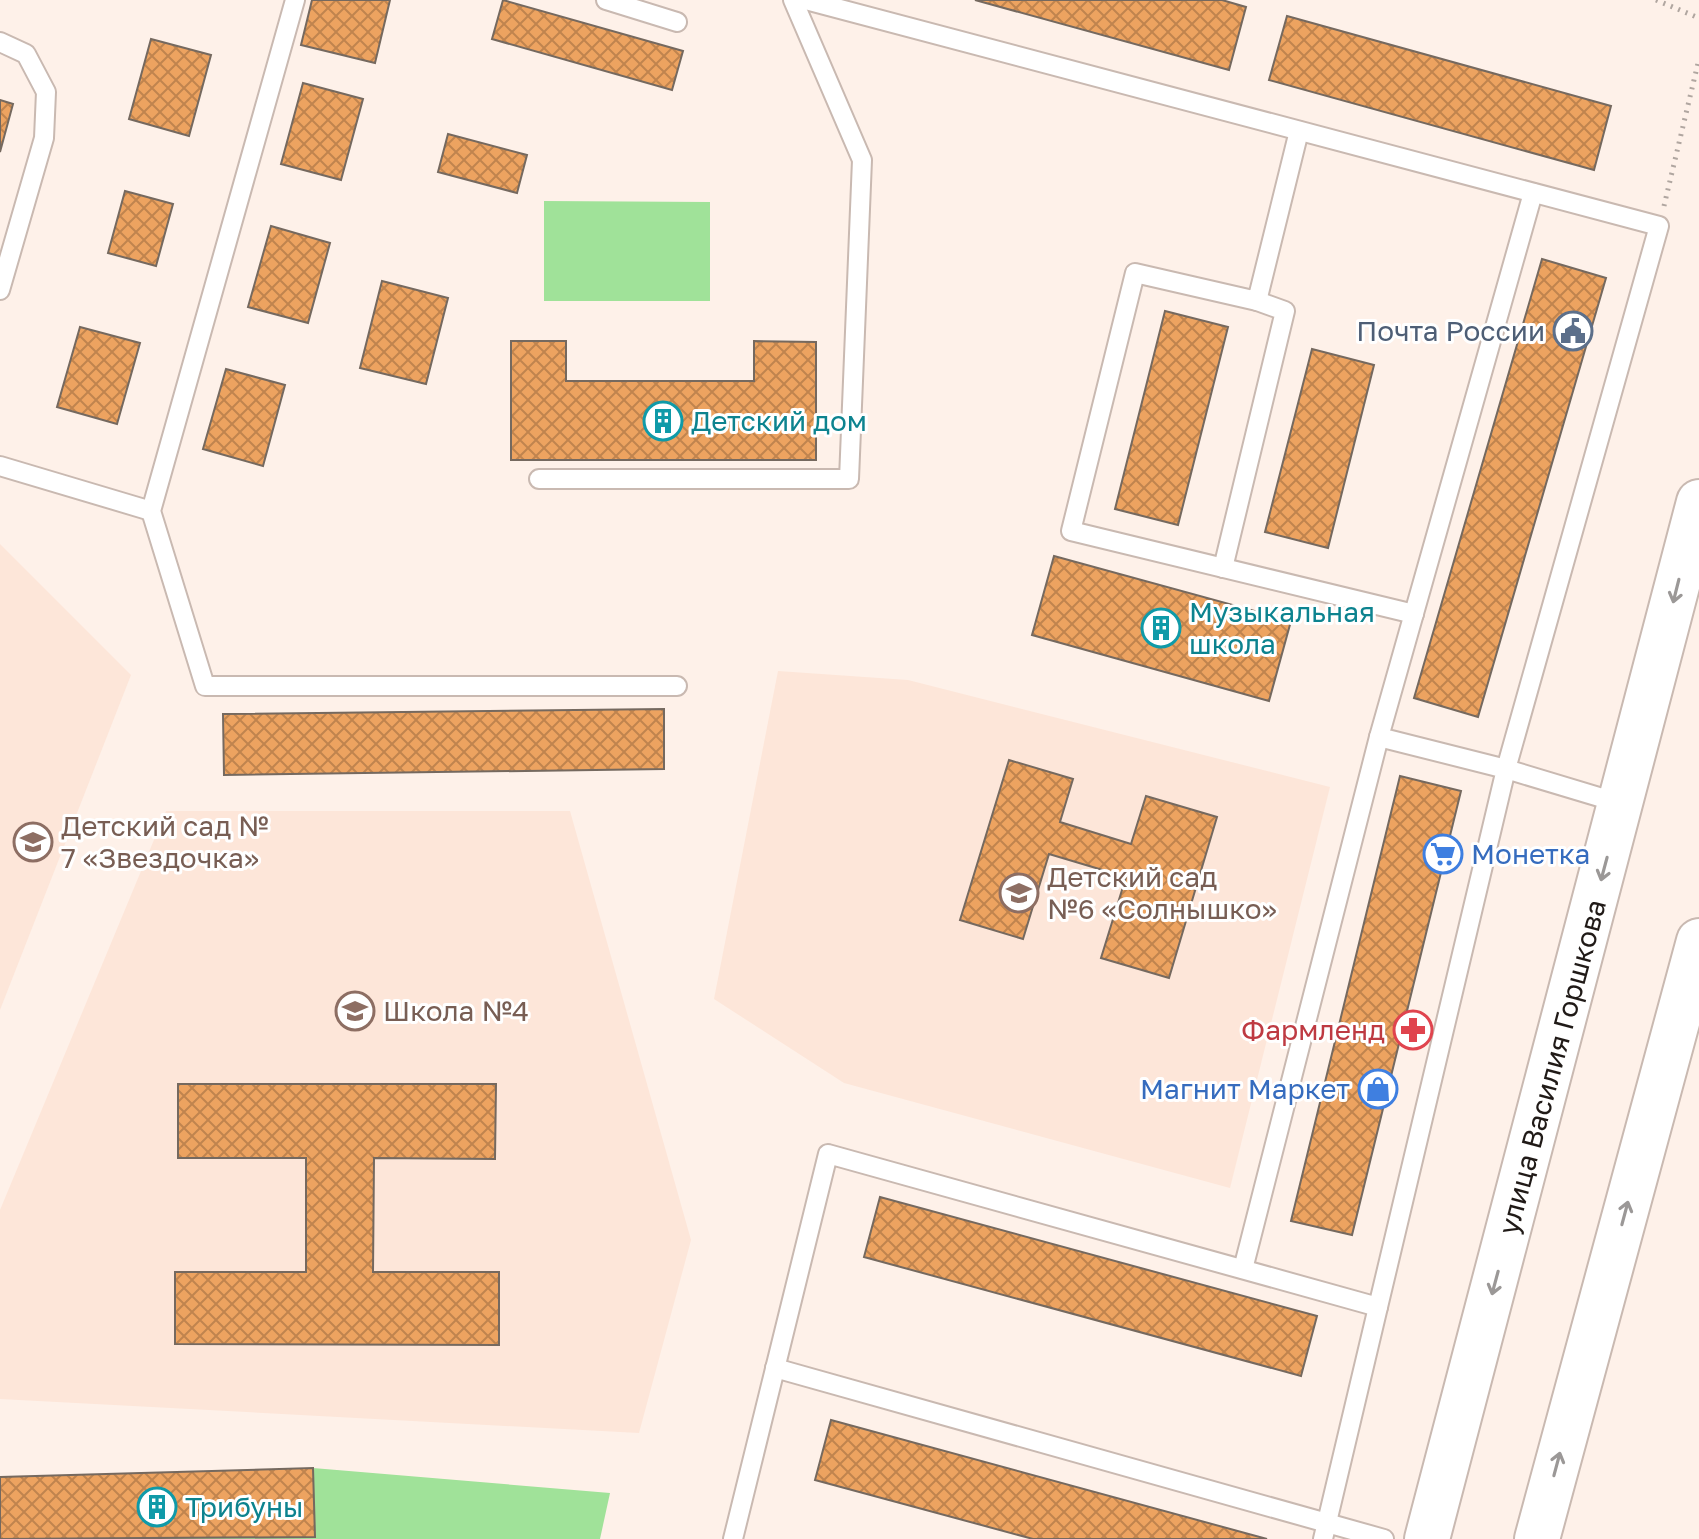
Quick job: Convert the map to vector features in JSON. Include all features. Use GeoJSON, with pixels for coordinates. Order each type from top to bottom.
{"type":"FeatureCollection","features":[{"type":"Feature","properties":{"kind":"main road","name":"улица Василия Горшкова"},"geometry":{"type":"LineString","coordinates":[[1427,1539],[1698,511]]}},
{"type":"Feature","properties":{"kind":"main road"},"geometry":{"type":"LineString","coordinates":[[1537,1539],[1699,941]]}},
{"type":"Feature","properties":{"kind":"lane"},"geometry":{"type":"LineString","coordinates":[[295,0],[151,511],[205,686],[677,686]]}},
{"type":"Feature","properties":{"kind":"lane"},"geometry":{"type":"LineString","coordinates":[[606,0],[677,22]]}},
{"type":"Feature","properties":{"kind":"lane"},"geometry":{"type":"LineString","coordinates":[[539,479],[849,479],[862,160],[793,0]]}},
{"type":"Feature","properties":{"kind":"lane"},"geometry":{"type":"LineString","coordinates":[[806,0],[1659,226],[1506,769],[1325,1530]]}},
{"type":"Feature","properties":{"kind":"lane"},"geometry":{"type":"LineString","coordinates":[[0,42],[26,54],[46,92],[44,138],[0,290]]}},
{"type":"Feature","properties":{"kind":"lane"},"geometry":{"type":"LineString","coordinates":[[1257,301],[1299,131]]}},
{"type":"Feature","properties":{"kind":"lane"},"geometry":{"type":"LineString","coordinates":[[1243,1269],[1379,737],[1533,193]]}},
{"type":"Feature","properties":{"kind":"lane"},"geometry":{"type":"LineString","coordinates":[[1223,568],[1285,311],[1257,301],[1135,273],[1071,531],[1223,568],[1414,614]]}},
{"type":"Feature","properties":{"kind":"lane"},"geometry":{"type":"LineString","coordinates":[[0,466],[151,511]]}},
{"type":"Feature","properties":{"kind":"lane"},"geometry":{"type":"LineString","coordinates":[[1379,737],[1506,769],[1622,804]]}},
{"type":"Feature","properties":{"kind":"lane"},"geometry":{"type":"LineString","coordinates":[[733,1539],[828,1154],[1378,1307]]}},
{"type":"Feature","properties":{"kind":"lane"},"geometry":{"type":"LineString","coordinates":[[775,1368],[1325,1530],[1384,1539]]}},
{"type":"Feature","properties":{"kind":"path"},"geometry":{"type":"LineString","coordinates":[[1656,0],[1699,18]]}},
{"type":"Feature","properties":{"kind":"path"},"geometry":{"type":"LineString","coordinates":[[1659,226],[1699,59]]}},
{"type":"Feature","properties":{"kind":"shaded area","name":"Детский сад № 7 «Звездочка»"},"geometry":{"type":"Polygon","coordinates":[[[0,544],[131,675],[0,1010],[0,544]]]}},
{"type":"Feature","properties":{"kind":"shaded area","name":"Детский сад №6 «Солнышко»"},"geometry":{"type":"Polygon","coordinates":[[[778,671],[908,680],[1330,787],[1230,1188],[844,1083],[714,999],[778,671]]]}},
{"type":"Feature","properties":{"kind":"shaded area","name":"Школа №4"},"geometry":{"type":"Polygon","coordinates":[[[166,811],[570,811],[691,1240],[639,1433],[0,1399],[0,1210],[166,811]]]}},
{"type":"Feature","properties":{"kind":"green space"},"geometry":{"type":"Polygon","coordinates":[[[544,201],[710,202],[710,301],[544,301],[544,201]]]}},
{"type":"Feature","properties":{"kind":"green space"},"geometry":{"type":"Polygon","coordinates":[[[313,1468],[610,1493],[600,1539],[0,1539],[0,1477],[313,1468]]]}},
{"type":"Feature","properties":{"kind":"building"},"geometry":{"type":"Polygon","coordinates":[[[312,0],[390,0],[375,63],[301,45],[312,0]]]}},
{"type":"Feature","properties":{"kind":"building"},"geometry":{"type":"Polygon","coordinates":[[[503,0],[683,51],[672,90],[492,39],[503,0]]]}},
{"type":"Feature","properties":{"kind":"building"},"geometry":{"type":"Polygon","coordinates":[[[975,0],[1222,0],[1246,7],[1229,70],[975,0]]]}},
{"type":"Feature","properties":{"kind":"building"},"geometry":{"type":"Polygon","coordinates":[[[1287,16],[1611,106],[1594,170],[1269,80],[1287,16]]]}},
{"type":"Feature","properties":{"kind":"building"},"geometry":{"type":"Polygon","coordinates":[[[151,39],[211,55],[189,136],[129,119],[151,39]]]}},
{"type":"Feature","properties":{"kind":"building"},"geometry":{"type":"Polygon","coordinates":[[[303,83],[363,99],[341,180],[281,164],[303,83]]]}},
{"type":"Feature","properties":{"kind":"building"},"geometry":{"type":"Polygon","coordinates":[[[0,100],[13,104],[0,152],[0,100]]]}},
{"type":"Feature","properties":{"kind":"building"},"geometry":{"type":"Polygon","coordinates":[[[448,134],[527,155],[517,193],[438,172],[448,134]]]}},
{"type":"Feature","properties":{"kind":"building"},"geometry":{"type":"Polygon","coordinates":[[[125,191],[173,204],[156,266],[108,253],[125,191]]]}},
{"type":"Feature","properties":{"kind":"building"},"geometry":{"type":"Polygon","coordinates":[[[271,226],[330,243],[308,323],[248,307],[271,226]]]}},
{"type":"Feature","properties":{"kind":"building"},"geometry":{"type":"Polygon","coordinates":[[[1542,259],[1606,278],[1478,717],[1414,698],[1542,259]]]}},
{"type":"Feature","properties":{"kind":"building"},"geometry":{"type":"Polygon","coordinates":[[[382,281],[448,298],[426,384],[360,368],[382,281]]]}},
{"type":"Feature","properties":{"kind":"building"},"geometry":{"type":"Polygon","coordinates":[[[1165,311],[1228,327],[1178,525],[1115,509],[1165,311]]]}},
{"type":"Feature","properties":{"kind":"building"},"geometry":{"type":"Polygon","coordinates":[[[80,327],[140,343],[117,424],[57,407],[80,327]]]}},
{"type":"Feature","properties":{"kind":"building","name":"Детский дом"},"geometry":{"type":"Polygon","coordinates":[[[511,341],[566,341],[566,381],[754,381],[754,341],[816,342],[816,460],[511,460],[511,341]]]}},
{"type":"Feature","properties":{"kind":"building"},"geometry":{"type":"Polygon","coordinates":[[[1312,349],[1374,365],[1328,548],[1265,532],[1312,349]]]}},
{"type":"Feature","properties":{"kind":"building"},"geometry":{"type":"Polygon","coordinates":[[[226,369],[285,385],[263,466],[203,449],[226,369]]]}},
{"type":"Feature","properties":{"kind":"building","name":"Музыкальная школа"},"geometry":{"type":"Polygon","coordinates":[[[1054,556],[1291,621],[1269,701],[1032,635],[1054,556]]]}},
{"type":"Feature","properties":{"kind":"building"},"geometry":{"type":"Polygon","coordinates":[[[664,709],[664,769],[224,775],[223,714],[664,709]]]}},
{"type":"Feature","properties":{"kind":"building"},"geometry":{"type":"Polygon","coordinates":[[[1009,760],[1073,779],[1060,822],[1131,844],[1146,796],[1217,817],[1169,978],[1101,958],[1126,877],[1049,854],[1023,939],[960,920],[1009,760]]]}},
{"type":"Feature","properties":{"kind":"building"},"geometry":{"type":"Polygon","coordinates":[[[1400,776],[1461,791],[1352,1235],[1291,1221],[1400,776]]]}},
{"type":"Feature","properties":{"kind":"building"},"geometry":{"type":"Polygon","coordinates":[[[178,1084],[496,1084],[495,1159],[374,1158],[373,1272],[499,1272],[499,1345],[175,1344],[175,1272],[306,1272],[306,1158],[178,1158],[178,1084]]]}},
{"type":"Feature","properties":{"kind":"building"},"geometry":{"type":"Polygon","coordinates":[[[880,1197],[1317,1316],[1301,1376],[864,1257],[880,1197]]]}},
{"type":"Feature","properties":{"kind":"building"},"geometry":{"type":"Polygon","coordinates":[[[831,1420],[1267,1539],[1033,1539],[815,1480],[831,1420]]]}},
{"type":"Feature","properties":{"kind":"building","name":"Трибуны"},"geometry":{"type":"Polygon","coordinates":[[[313,1468],[315,1537],[0,1539],[0,1477],[313,1468]]]}},
{"type":"Feature","properties":{"kind":"place","name":"Почта России"},"geometry":{"type":"Point","coordinates":[1573,331]}},
{"type":"Feature","properties":{"kind":"place","name":"Детский дом"},"geometry":{"type":"Point","coordinates":[663,421]}},
{"type":"Feature","properties":{"kind":"place","name":"Музыкальная школа"},"geometry":{"type":"Point","coordinates":[1161,628]}},
{"type":"Feature","properties":{"kind":"place","name":"Детский сад № 7 «Звездочка»"},"geometry":{"type":"Point","coordinates":[33,842]}},
{"type":"Feature","properties":{"kind":"place","name":"Монетка"},"geometry":{"type":"Point","coordinates":[1443,854]}},
{"type":"Feature","properties":{"kind":"place","name":"Детский сад №6 «Солнышко»"},"geometry":{"type":"Point","coordinates":[1019,893]}},
{"type":"Feature","properties":{"kind":"place","name":"Школа №4"},"geometry":{"type":"Point","coordinates":[355,1011]}},
{"type":"Feature","properties":{"kind":"place","name":"Фармленд"},"geometry":{"type":"Point","coordinates":[1413,1030]}},
{"type":"Feature","properties":{"kind":"place","name":"Магнит Маркет"},"geometry":{"type":"Point","coordinates":[1378,1089]}},
{"type":"Feature","properties":{"kind":"place","name":"Трибуны"},"geometry":{"type":"Point","coordinates":[157,1507]}}]}
